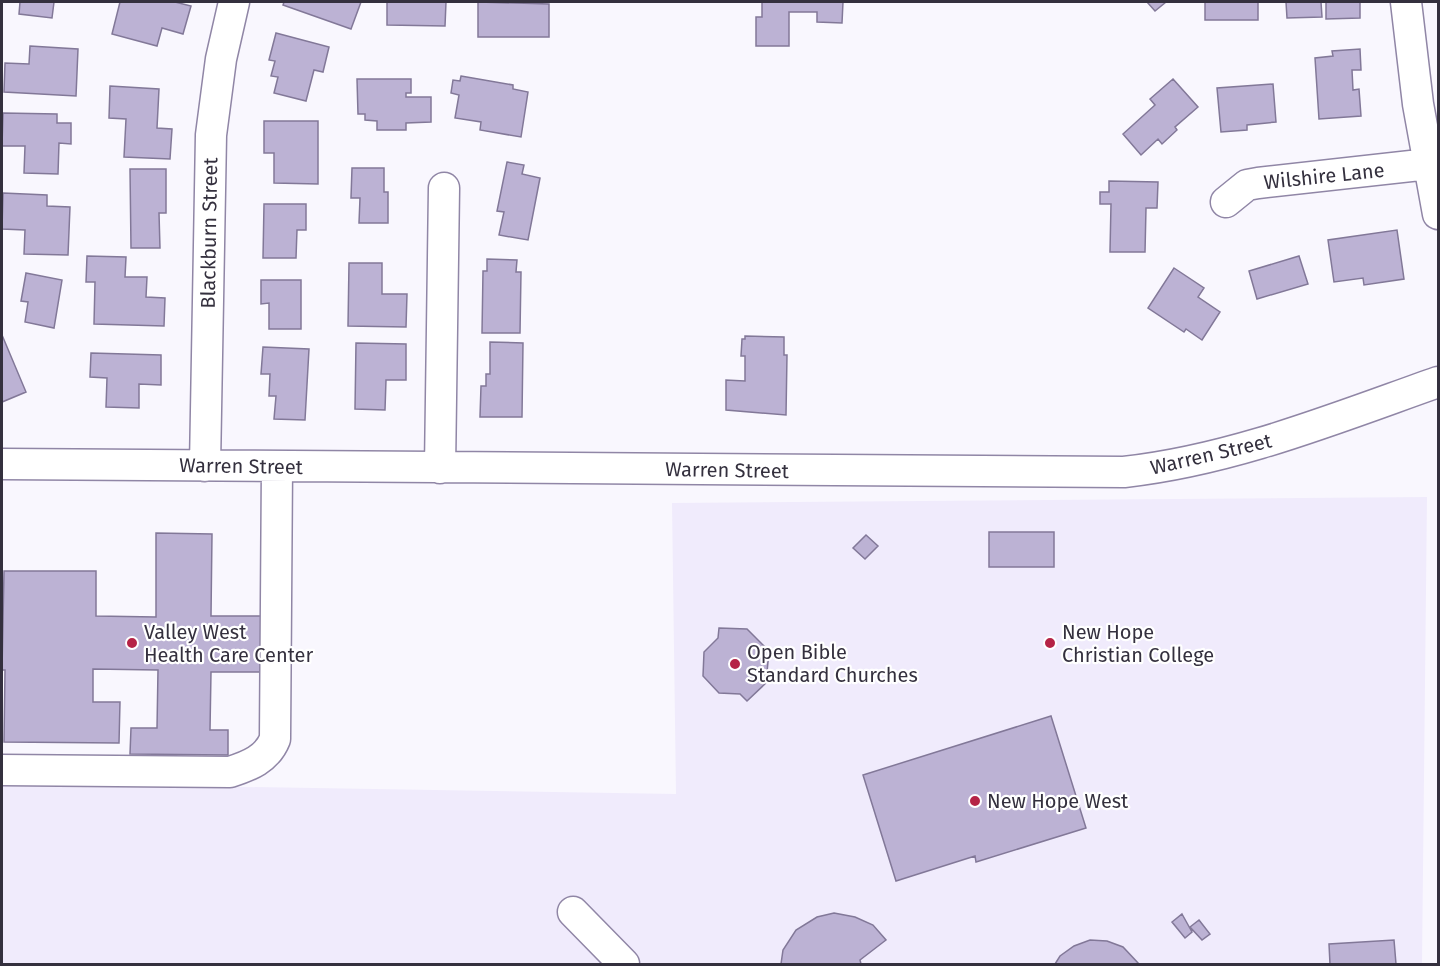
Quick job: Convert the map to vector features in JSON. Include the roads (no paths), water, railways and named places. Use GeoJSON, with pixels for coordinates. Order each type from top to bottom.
{"type":"FeatureCollection","features":[{"type":"Feature","properties":{"kind":"street","name":"Blackburn Street"},"geometry":{"type":"LineString","coordinates":[[205,466],[211,135],[221,59],[234,2]]}},
{"type":"Feature","properties":{"kind":"street"},"geometry":{"type":"LineString","coordinates":[[1406,2],[1433,164],[1438,214]]}},
{"type":"Feature","properties":{"kind":"street","name":"Wilshire Lane"},"geometry":{"type":"LineString","coordinates":[[1226,202],[1247,185],[1433,164]]}},
{"type":"Feature","properties":{"kind":"street"},"geometry":{"type":"LineString","coordinates":[[440,468],[444,188]]}},
{"type":"Feature","properties":{"kind":"street","name":"Warren Street"},"geometry":{"type":"LineString","coordinates":[[2,464],[1124,472],[1171,467],[1227,453],[1295,433],[1438,382]]}},
{"type":"Feature","properties":{"kind":"street"},"geometry":{"type":"LineString","coordinates":[[2,770],[230,772],[248,766],[265,755],[275,739],[278,466]]}},
{"type":"Feature","properties":{"kind":"street"},"geometry":{"type":"LineString","coordinates":[[573,912],[624,964]]}},
{"type":"Feature","properties":{"kind":"place","name":"Valley West Health Care Center"},"geometry":{"type":"Point","coordinates":[132,643]}},
{"type":"Feature","properties":{"kind":"place","name":"New Hope Christian College"},"geometry":{"type":"Point","coordinates":[1050,643]}},
{"type":"Feature","properties":{"kind":"place","name":"Open Bible Standard Churches"},"geometry":{"type":"Point","coordinates":[735,664]}},
{"type":"Feature","properties":{"kind":"place","name":"New Hope West"},"geometry":{"type":"Point","coordinates":[975,801]}}]}
